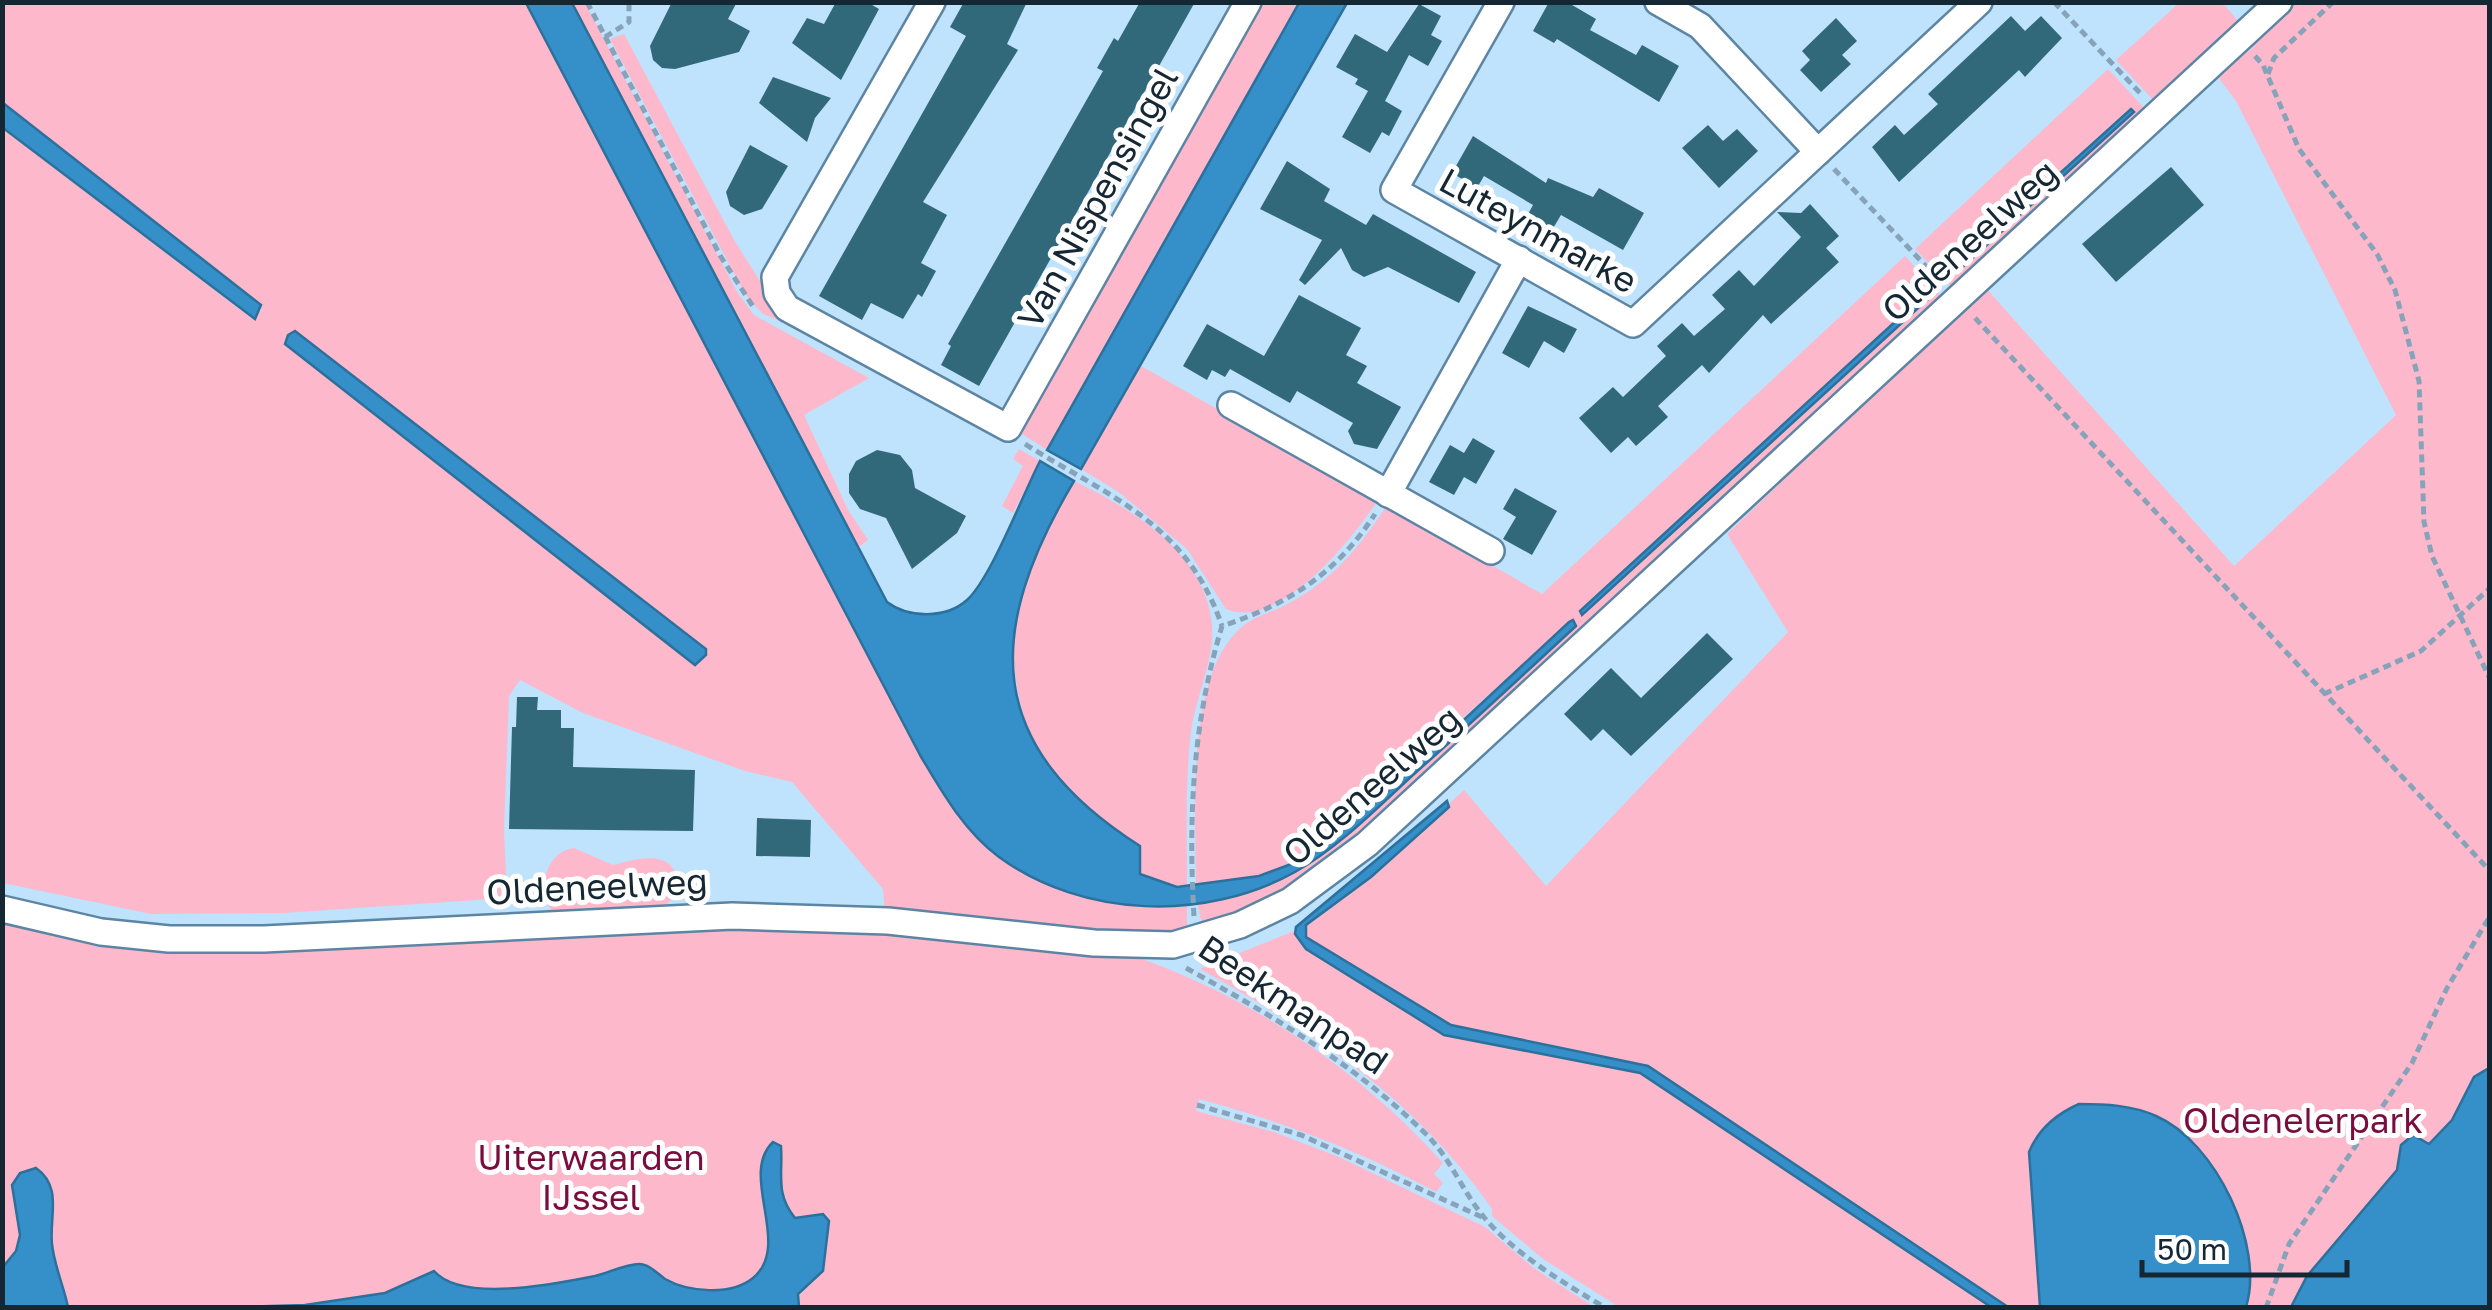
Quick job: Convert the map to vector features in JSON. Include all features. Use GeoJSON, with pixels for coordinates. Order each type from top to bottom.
{"type":"FeatureCollection","features":[{"type":"Feature","properties":{"kind":"street"},"geometry":{"type":"LineString","coordinates":[[932,2],[775,277],[777,293],[787,308],[1017,436]]}},
{"type":"Feature","properties":{"kind":"street","name":"Van Nispensingel"},"geometry":{"type":"LineString","coordinates":[[1017,436],[1248,2]]}},
{"type":"Feature","properties":{"kind":"street","name":"Luteynmarke"},"geometry":{"type":"LineString","coordinates":[[1501,2],[1394,190],[1633,324],[1979,2]]}},
{"type":"Feature","properties":{"kind":"street"},"geometry":{"type":"LineString","coordinates":[[1658,2],[1700,26],[1818,152]]}},
{"type":"Feature","properties":{"kind":"street","name":"Oldeneelweg"},"geometry":{"type":"LineString","coordinates":[[2,909],[101,932],[185,940],[732,916],[888,921],[1094,944],[1173,945],[1262,916],[1338,869],[2280,2]]}},
{"type":"Feature","properties":{"kind":"street"},"geometry":{"type":"LineString","coordinates":[[1388,494],[1519,259]]}},
{"type":"Feature","properties":{"kind":"street"},"geometry":{"type":"LineString","coordinates":[[1231,405],[1490,550]]}},
{"type":"Feature","properties":{"kind":"path"},"geometry":{"type":"LineString","coordinates":[[606,37],[630,22],[629,2]]}},
{"type":"Feature","properties":{"kind":"path"},"geometry":{"type":"LineString","coordinates":[[2054,2],[2160,114]]}},
{"type":"Feature","properties":{"kind":"path"},"geometry":{"type":"LineString","coordinates":[[2267,77],[2274,58],[2332,2]]}},
{"type":"Feature","properties":{"kind":"path"},"geometry":{"type":"LineString","coordinates":[[2242,38],[2267,77],[2307,162],[2377,254],[2395,290],[2419,381],[2424,522],[2440,581],[2490,679]]}},
{"type":"Feature","properties":{"kind":"path"},"geometry":{"type":"LineString","coordinates":[[1818,152],[2490,870]]}},
{"type":"Feature","properties":{"kind":"path"},"geometry":{"type":"LineString","coordinates":[[1017,436],[1137,512],[1190,558],[1222,626],[1195,741],[1191,873],[1194,918]]}},
{"type":"Feature","properties":{"kind":"path"},"geometry":{"type":"LineString","coordinates":[[1222,626],[1275,606],[1316,582],[1347,554],[1388,494]]}},
{"type":"Feature","properties":{"kind":"path"},"geometry":{"type":"LineString","coordinates":[[2324,694],[2421,651],[2490,588]]}},
{"type":"Feature","properties":{"kind":"path"},"geometry":{"type":"LineString","coordinates":[[2266,1308],[2289,1244],[2412,1063],[2447,988],[2490,916]]}},
{"type":"Feature","properties":{"kind":"path","name":"Beekmanpad"},"geometry":{"type":"LineString","coordinates":[[1173,945],[1174,956],[1184,967],[1297,1030],[1386,1098],[1454,1166],[1484,1218],[1539,1264],[1606,1308]]}},
{"type":"Feature","properties":{"kind":"path"},"geometry":{"type":"LineString","coordinates":[[1197,1105],[1301,1135],[1484,1218]]}},
{"type":"Feature","properties":{"kind":"green space"},"geometry":{"type":"Polygon","coordinates":[[[3,3],[526,3],[944,796],[993,848],[1050,884],[1116,902],[1187,903],[1187,932],[1119,935],[885,914],[883,889],[792,782],[745,771],[583,713],[520,680],[509,696],[504,830],[507,898],[283,913],[151,914],[3,883],[2,128],[251,318],[262,310],[3,103],[3,3]],[[284,340],[285,344],[698,664],[284,340]]]}},
{"type":"Feature","properties":{"kind":"green space"},"geometry":{"type":"Polygon","coordinates":[[[572,3],[585,3],[737,292],[754,315],[869,378],[804,415],[848,510],[868,540],[859,547],[572,3]]]}},
{"type":"Feature","properties":{"kind":"green space"},"geometry":{"type":"Polygon","coordinates":[[[1259,3],[1299,3],[1047,450],[1022,434],[1021,423],[1259,3]]]}},
{"type":"Feature","properties":{"kind":"green space"},"geometry":{"type":"Polygon","coordinates":[[[2179,3],[2223,3],[2242,26],[2157,104],[2116,60],[2179,3]]]}},
{"type":"Feature","properties":{"kind":"green space","name":"Oldenelerpark"},"geometry":{"type":"Polygon","coordinates":[[[2293,3],[2489,3],[2489,1307],[2008,1307],[1648,1066],[1451,1025],[1307,937],[1306,925],[1371,877],[1464,790],[1546,886],[1788,632],[1727,534],[1985,287],[2234,566],[2396,415],[2236,101],[2215,73],[2242,48],[2247,52],[2253,48],[2249,44],[2253,39],[2293,3]]]}},
{"type":"Feature","properties":{"kind":"green space"},"geometry":{"type":"Polygon","coordinates":[[[624,34],[734,240],[787,324],[763,314],[745,294],[610,39],[624,34]]]}},
{"type":"Feature","properties":{"kind":"green space"},"geometry":{"type":"Polygon","coordinates":[[[2108,69],[2148,112],[1955,291],[1915,249],[2108,69]],[[2130,109],[1955,269],[1958,271],[2133,113],[2130,109]]]}},
{"type":"Feature","properties":{"kind":"green space"},"geometry":{"type":"Polygon","coordinates":[[[1905,256],[1945,300],[1400,805],[1306,882],[1203,928],[1197,902],[1251,890],[1311,862],[1379,807],[1575,626],[1575,621],[1569,622],[1315,852],[1259,876],[1196,884],[1195,782],[1203,705],[1213,670],[1228,641],[1250,621],[1291,602],[1333,572],[1387,505],[1542,594],[1905,256]],[[1923,296],[1580,611],[1581,615],[1926,300],[1923,296]]]}},
{"type":"Feature","properties":{"kind":"green space"},"geometry":{"type":"Polygon","coordinates":[[[1141,366],[1378,500],[1333,557],[1291,594],[1269,607],[1247,612],[1226,609],[1187,549],[1120,493],[1081,469],[1141,366]]]}},
{"type":"Feature","properties":{"kind":"green space"},"geometry":{"type":"Polygon","coordinates":[[[1019,449],[1040,461],[1013,513],[1002,506],[1023,466],[1013,459],[1019,449]]]}},
{"type":"Feature","properties":{"kind":"green space"},"geometry":{"type":"Polygon","coordinates":[[[1074,481],[1119,505],[1162,536],[1196,576],[1207,599],[1212,638],[1191,731],[1187,885],[1162,885],[1140,875],[1140,846],[1072,797],[1051,772],[1023,714],[1014,649],[1022,585],[1037,545],[1074,481]]]}},
{"type":"Feature","properties":{"kind":"green space"},"geometry":{"type":"Polygon","coordinates":[[[574,848],[613,865],[644,858],[664,861],[677,875],[679,888],[663,910],[557,915],[546,898],[545,877],[555,858],[574,848]]]}},
{"type":"Feature","properties":{"kind":"green space","name":"Uiterwaarden IJssel"},"geometry":{"type":"Polygon","coordinates":[[[772,914],[1133,956],[1219,992],[1301,1040],[1376,1097],[1443,1163],[1434,1174],[1443,1183],[1436,1192],[1349,1150],[1230,1108],[1199,1099],[1196,1111],[1274,1132],[1339,1157],[1485,1227],[1535,1269],[1594,1307],[3,1307],[2,918],[75,936],[772,914]]]}},
{"type":"Feature","properties":{"kind":"green space"},"geometry":{"type":"Polygon","coordinates":[[[1294,931],[1306,949],[1444,1035],[1640,1073],[1991,1307],[1619,1307],[1543,1259],[1492,1216],[1492,1209],[1430,1134],[1361,1072],[1283,1018],[1200,969],[1294,931]]]}},
{"type":"Feature","properties":{"kind":"water"},"geometry":{"type":"Polygon","coordinates":[[[526,3],[572,3],[887,602],[905,611],[927,614],[958,606],[986,574],[1040,461],[1074,481],[1045,536],[1025,587],[1014,636],[1014,682],[1026,726],[1051,767],[1088,807],[1140,846],[1140,874],[1177,887],[1259,876],[1302,860],[1381,797],[1569,622],[1573,620],[1576,626],[1357,827],[1295,872],[1223,899],[1145,906],[1106,902],[1032,877],[999,857],[975,835],[920,755],[526,3]]]}},
{"type":"Feature","properties":{"kind":"water"},"geometry":{"type":"Polygon","coordinates":[[[1299,3],[1347,3],[1081,469],[1047,450],[1299,3]]]}},
{"type":"Feature","properties":{"kind":"water"},"geometry":{"type":"Polygon","coordinates":[[[3,103],[261,305],[255,319],[3,128],[3,103]]]}},
{"type":"Feature","properties":{"kind":"water"},"geometry":{"type":"Polygon","coordinates":[[[2131,109],[2134,112],[1957,272],[1954,269],[2131,109]]]}},
{"type":"Feature","properties":{"kind":"water"},"geometry":{"type":"Polygon","coordinates":[[[1923,296],[1927,300],[1582,615],[1580,611],[1923,296]]]}},
{"type":"Feature","properties":{"kind":"water"},"geometry":{"type":"Polygon","coordinates":[[[295,331],[706,649],[706,655],[695,665],[285,344],[288,335],[295,331]]]}},
{"type":"Feature","properties":{"kind":"water"},"geometry":{"type":"Polygon","coordinates":[[[1447,801],[1449,807],[1371,877],[1306,925],[1306,937],[1451,1025],[1648,1066],[2008,1307],[1991,1307],[1640,1073],[1444,1035],[1306,949],[1295,934],[1296,927],[1447,801]]]}},
{"type":"Feature","properties":{"kind":"water"},"geometry":{"type":"Polygon","coordinates":[[[2489,1068],[2489,1307],[2291,1307],[2307,1276],[2397,1170],[2401,1145],[2413,1135],[2429,1144],[2452,1120],[2474,1077],[2489,1068]]]}},
{"type":"Feature","properties":{"kind":"water"},"geometry":{"type":"Polygon","coordinates":[[[2079,1104],[2147,1112],[2178,1129],[2198,1148],[2231,1198],[2242,1227],[2250,1282],[2246,1307],[2040,1307],[2029,1152],[2049,1123],[2079,1104]]]}},
{"type":"Feature","properties":{"kind":"water"},"geometry":{"type":"Polygon","coordinates":[[[773,1142],[781,1146],[782,1192],[795,1218],[823,1214],[829,1221],[823,1271],[798,1294],[799,1307],[237,1307],[305,1305],[385,1293],[434,1271],[447,1281],[487,1289],[578,1279],[639,1264],[685,1287],[733,1288],[753,1278],[764,1264],[768,1229],[761,1173],[764,1156],[773,1142]]]}},
{"type":"Feature","properties":{"kind":"water"},"geometry":{"type":"Polygon","coordinates":[[[36,1168],[52,1193],[53,1252],[68,1307],[3,1307],[3,1267],[16,1251],[20,1235],[12,1185],[20,1173],[36,1168]]]}},
{"type":"Feature","properties":{"kind":"building"},"geometry":{"type":"Polygon","coordinates":[[[672,2],[737,2],[728,19],[750,31],[739,52],[675,69],[662,68],[653,60],[650,46],[672,2]]]}},
{"type":"Feature","properties":{"kind":"building"},"geometry":{"type":"Polygon","coordinates":[[[836,2],[867,2],[879,9],[841,80],[792,43],[807,18],[824,24],[836,2]]]}},
{"type":"Feature","properties":{"kind":"building"},"geometry":{"type":"Polygon","coordinates":[[[964,2],[1027,2],[1007,44],[1018,50],[923,202],[947,215],[921,263],[936,271],[922,297],[918,294],[903,319],[871,303],[862,320],[819,296],[966,36],[950,27],[964,2]]]}},
{"type":"Feature","properties":{"kind":"building"},"geometry":{"type":"Polygon","coordinates":[[[1140,2],[1195,2],[979,386],[941,365],[951,346],[948,344],[1103,71],[1097,68],[1140,2]]]}},
{"type":"Feature","properties":{"kind":"building"},"geometry":{"type":"Polygon","coordinates":[[[1549,2],[1567,2],[1596,19],[1590,30],[1636,55],[1642,45],[1679,66],[1659,102],[1557,39],[1554,43],[1533,31],[1549,2]]]}},
{"type":"Feature","properties":{"kind":"building"},"geometry":{"type":"Polygon","coordinates":[[[1419,4],[1441,16],[1431,35],[1442,41],[1428,66],[1409,55],[1385,101],[1402,111],[1389,136],[1382,132],[1370,153],[1342,137],[1368,91],[1355,84],[1358,79],[1336,67],[1355,34],[1387,52],[1419,4]]]}},
{"type":"Feature","properties":{"kind":"building"},"geometry":{"type":"Polygon","coordinates":[[[2011,16],[2025,31],[2041,16],[2062,38],[2025,77],[2019,70],[1899,182],[1872,147],[1895,125],[1904,135],[1938,104],[1928,94],[2011,16]]]}},
{"type":"Feature","properties":{"kind":"building"},"geometry":{"type":"Polygon","coordinates":[[[1836,18],[1857,41],[1842,55],[1851,64],[1821,92],[1800,70],[1810,60],[1802,51],[1836,18]]]}},
{"type":"Feature","properties":{"kind":"building"},"geometry":{"type":"Polygon","coordinates":[[[773,77],[831,98],[815,118],[807,142],[759,103],[773,77]]]}},
{"type":"Feature","properties":{"kind":"building"},"geometry":{"type":"Polygon","coordinates":[[[1708,125],[1723,141],[1737,129],[1758,151],[1719,188],[1682,148],[1708,125]]]}},
{"type":"Feature","properties":{"kind":"building"},"geometry":{"type":"Polygon","coordinates":[[[1473,136],[1546,183],[1548,178],[1593,197],[1599,188],[1644,213],[1623,250],[1561,215],[1552,230],[1527,216],[1533,205],[1484,176],[1477,188],[1452,173],[1473,136]]]}},
{"type":"Feature","properties":{"kind":"building"},"geometry":{"type":"Polygon","coordinates":[[[750,145],[788,166],[762,209],[744,215],[730,206],[726,192],[750,145]]]}},
{"type":"Feature","properties":{"kind":"building"},"geometry":{"type":"Polygon","coordinates":[[[1287,161],[1330,189],[1324,201],[1366,225],[1373,214],[1476,272],[1459,303],[1388,267],[1364,277],[1352,270],[1341,248],[1305,285],[1299,280],[1322,240],[1260,209],[1287,161]]]}},
{"type":"Feature","properties":{"kind":"building"},"geometry":{"type":"Polygon","coordinates":[[[2171,167],[2204,205],[2116,282],[2082,244],[2171,167]]]}},
{"type":"Feature","properties":{"kind":"building"},"geometry":{"type":"Polygon","coordinates":[[[1810,204],[1839,236],[1826,248],[1839,262],[1771,324],[1763,315],[1709,373],[1702,365],[1658,406],[1668,417],[1636,446],[1628,437],[1611,453],[1579,418],[1613,387],[1623,397],[1666,356],[1657,346],[1682,323],[1694,336],[1725,309],[1712,295],[1739,270],[1754,286],[1801,237],[1777,212],[1801,213],[1810,204]]]}},
{"type":"Feature","properties":{"kind":"building"},"geometry":{"type":"Polygon","coordinates":[[[1299,295],[1361,328],[1346,355],[1367,366],[1357,383],[1401,407],[1377,449],[1354,444],[1348,431],[1353,423],[1297,391],[1290,403],[1230,369],[1225,377],[1212,370],[1207,380],[1183,366],[1207,324],[1264,356],[1299,295]]]}},
{"type":"Feature","properties":{"kind":"building"},"geometry":{"type":"Polygon","coordinates":[[[1528,306],[1577,329],[1564,353],[1544,341],[1529,368],[1502,353],[1528,306]]]}},
{"type":"Feature","properties":{"kind":"building"},"geometry":{"type":"Polygon","coordinates":[[[1473,438],[1495,451],[1476,484],[1464,477],[1454,495],[1429,482],[1450,445],[1464,453],[1473,438]]]}},
{"type":"Feature","properties":{"kind":"building"},"geometry":{"type":"Polygon","coordinates":[[[877,450],[900,455],[912,470],[915,488],[966,516],[957,533],[912,569],[886,518],[860,509],[849,493],[849,474],[856,461],[877,450]]]}},
{"type":"Feature","properties":{"kind":"building"},"geometry":{"type":"Polygon","coordinates":[[[1515,488],[1557,511],[1532,555],[1503,539],[1516,517],[1503,509],[1515,488]]]}},
{"type":"Feature","properties":{"kind":"building"},"geometry":{"type":"Polygon","coordinates":[[[1707,633],[1733,659],[1631,756],[1603,729],[1591,741],[1564,714],[1611,668],[1641,698],[1707,633]]]}},
{"type":"Feature","properties":{"kind":"building"},"geometry":{"type":"Polygon","coordinates":[[[517,697],[538,697],[537,710],[561,710],[561,728],[574,728],[573,767],[695,770],[693,831],[509,829],[512,727],[516,727],[517,697]]]}},
{"type":"Feature","properties":{"kind":"building"},"geometry":{"type":"Polygon","coordinates":[[[757,818],[811,820],[810,857],[756,856],[757,818]]]}}]}
